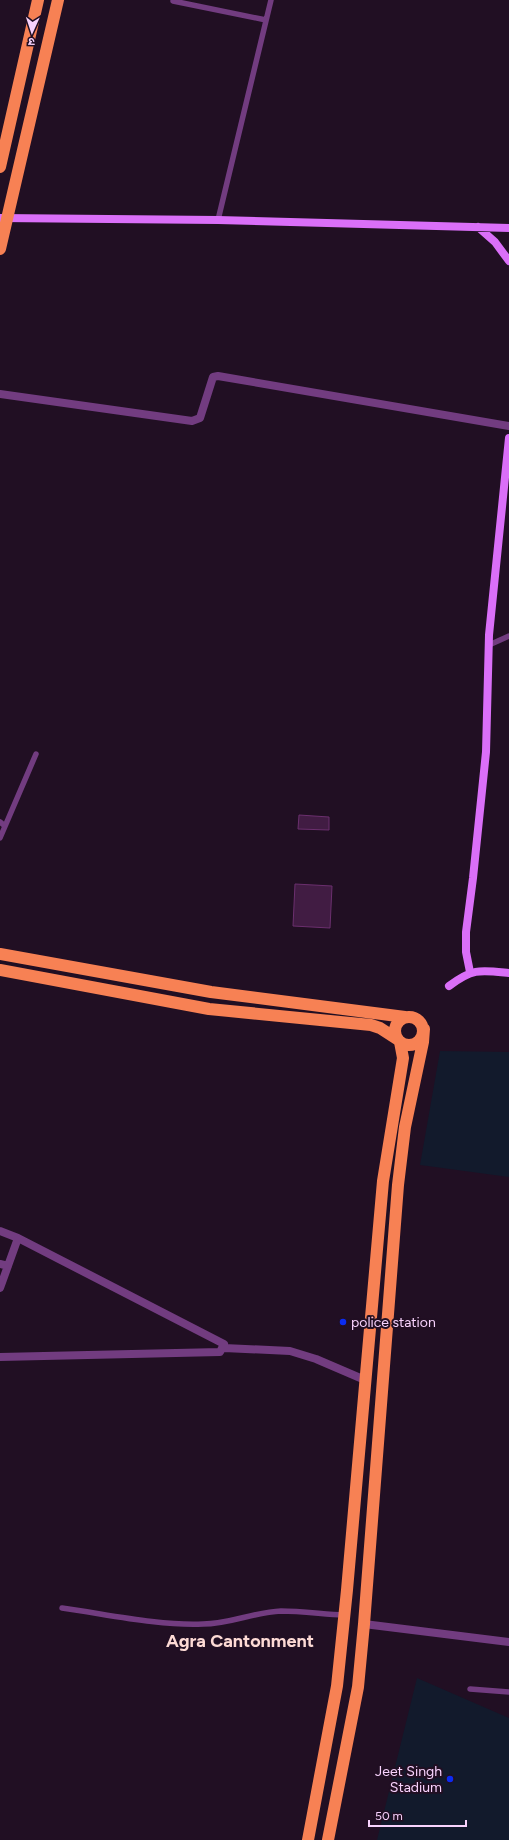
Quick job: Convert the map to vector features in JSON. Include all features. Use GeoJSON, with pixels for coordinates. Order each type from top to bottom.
{"type":"FeatureCollection","features":[{"type":"Feature","properties":{"kind":"highway"},"geometry":{"type":"LineString","coordinates":[[0,168],[38,0]]}},
{"type":"Feature","properties":{"kind":"highway"},"geometry":{"type":"LineString","coordinates":[[0,249],[4,218],[58,0]]}},
{"type":"Feature","properties":{"kind":"highway"},"geometry":{"type":"LineString","coordinates":[[0,954],[211,992],[414,1017],[424,1029],[423,1042],[405,1127],[398,1185],[358,1687],[328,1840]]}},
{"type":"Feature","properties":{"kind":"highway"},"geometry":{"type":"LineString","coordinates":[[0,970],[209,1009],[364,1024],[380,1028],[398,1040],[409,1045],[414,1045],[422,1038],[424,1029]]}},
{"type":"Feature","properties":{"kind":"highway"},"geometry":{"type":"LineString","coordinates":[[308,1840],[337,1686],[383,1181],[403,1058],[395,1030],[398,1022],[405,1017]]}},
{"type":"Feature","properties":{"kind":"street"},"geometry":{"type":"LineString","coordinates":[[4,218],[218,220],[509,228]]}},
{"type":"Feature","properties":{"kind":"street"},"geometry":{"type":"LineString","coordinates":[[478,227],[495,242],[509,261]]}},
{"type":"Feature","properties":{"kind":"street"},"geometry":{"type":"LineString","coordinates":[[0,394],[192,421],[200,418],[213,377],[218,376],[509,426]]}},
{"type":"Feature","properties":{"kind":"street"},"geometry":{"type":"LineString","coordinates":[[470,972],[466,952],[466,932],[486,752],[488,645],[491,600],[509,438]]}},
{"type":"Feature","properties":{"kind":"street"},"geometry":{"type":"LineString","coordinates":[[449,986],[470,972],[482,970],[509,973]]}},
{"type":"Feature","properties":{"kind":"street"},"geometry":{"type":"LineString","coordinates":[[0,1231],[18,1238],[220,1341],[224,1344],[224,1348]]}},
{"type":"Feature","properties":{"kind":"street"},"geometry":{"type":"LineString","coordinates":[[0,1288],[4,1265],[18,1238]]}},
{"type":"Feature","properties":{"kind":"street"},"geometry":{"type":"LineString","coordinates":[[0,1357],[220,1352],[224,1348],[290,1351],[316,1359],[364,1380]]}},
{"type":"Feature","properties":{"kind":"street"},"geometry":{"type":"LineString","coordinates":[[364,1624],[509,1642]]}},
{"type":"Feature","properties":{"kind":"lane"},"geometry":{"type":"LineString","coordinates":[[218,220],[271,0]]}},
{"type":"Feature","properties":{"kind":"lane"},"geometry":{"type":"LineString","coordinates":[[173,1],[266,20]]}},
{"type":"Feature","properties":{"kind":"lane"},"geometry":{"type":"LineString","coordinates":[[488,645],[509,636]]}},
{"type":"Feature","properties":{"kind":"lane"},"geometry":{"type":"LineString","coordinates":[[0,838],[36,754]]}},
{"type":"Feature","properties":{"kind":"lane"},"geometry":{"type":"LineString","coordinates":[[0,822],[5,826]]}},
{"type":"Feature","properties":{"kind":"lane"},"geometry":{"type":"LineString","coordinates":[[62,1608],[175,1624],[224,1623],[259,1614],[280,1611],[344,1616]]}},
{"type":"Feature","properties":{"kind":"lane"},"geometry":{"type":"LineString","coordinates":[[470,1689],[509,1692]]}},
{"type":"Feature","properties":{"kind":"shaded area"},"geometry":{"type":"Polygon","coordinates":[[[440,1051],[509,1052],[509,1177],[420,1165],[440,1051]]]}},
{"type":"Feature","properties":{"kind":"shaded area","name":"Jeet Singh Stadium"},"geometry":{"type":"Polygon","coordinates":[[[417,1678],[509,1718],[509,1840],[377,1840],[417,1678]]]}},
{"type":"Feature","properties":{"kind":"building"},"geometry":{"type":"Polygon","coordinates":[[[299,815],[329,817],[329,830],[298,829],[299,815]]]}},
{"type":"Feature","properties":{"kind":"building"},"geometry":{"type":"Polygon","coordinates":[[[295,884],[332,886],[330,928],[293,926],[295,884]]]}},
{"type":"Feature","properties":{"kind":"place","name":"police station"},"geometry":{"type":"Point","coordinates":[343,1322]}},
{"type":"Feature","properties":{"kind":"place","name":"Jeet Singh Stadium"},"geometry":{"type":"Point","coordinates":[450,1779]}},
{"type":"Feature","properties":{"kind":"district","name":"Agra Cantonment"},"geometry":{"type":"Point","coordinates":[240,1641]}}]}
